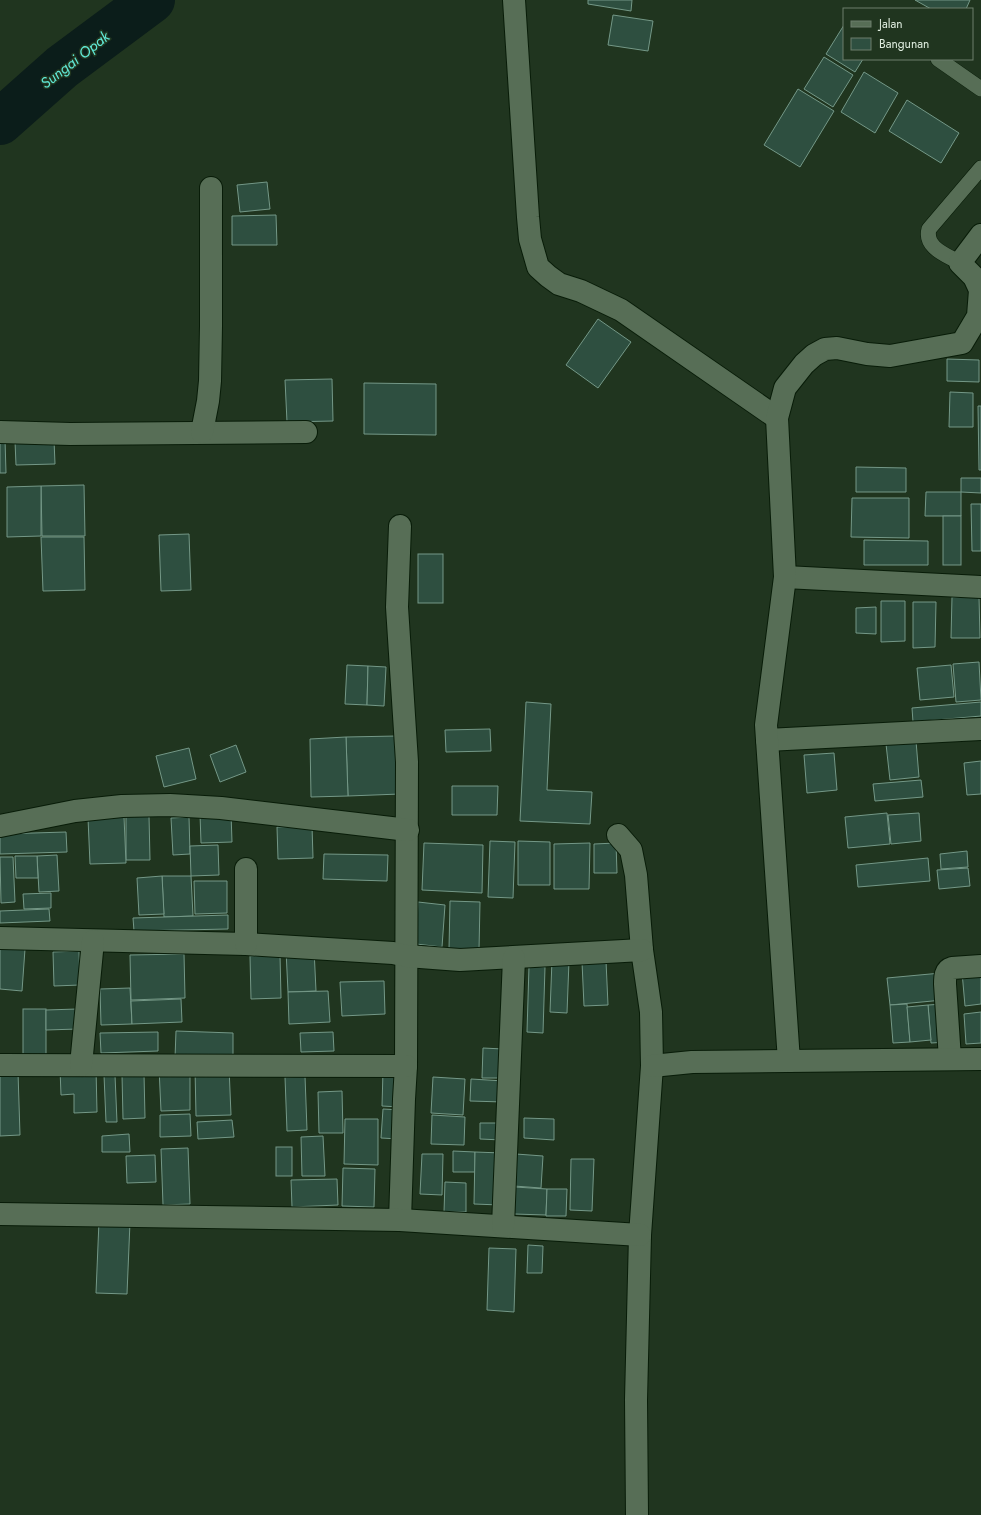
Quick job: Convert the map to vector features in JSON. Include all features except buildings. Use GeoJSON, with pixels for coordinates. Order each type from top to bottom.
{"type":"FeatureCollection","features":[{"type":"Feature","properties":{"kind":"street"},"geometry":{"type":"LineString","coordinates":[[514,0],[528,217],[530,239],[538,267],[559,284],[581,291],[621,310],[777,418]]}},
{"type":"Feature","properties":{"kind":"street"},"geometry":{"type":"LineString","coordinates":[[202,432],[210,381],[211,188]]}},
{"type":"Feature","properties":{"kind":"street"},"geometry":{"type":"LineString","coordinates":[[789,1061],[766,725],[785,577],[777,418],[785,388],[804,364],[814,355],[825,350],[837,348],[867,354],[890,356],[971,342],[978,316],[980,290],[974,277],[960,263],[981,236]]}},
{"type":"Feature","properties":{"kind":"street"},"geometry":{"type":"LineString","coordinates":[[0,432],[70,434],[306,432]]}},
{"type":"Feature","properties":{"kind":"street"},"geometry":{"type":"LineString","coordinates":[[400,526],[397,607],[407,762],[408,830],[406,1066],[400,1220]]}},
{"type":"Feature","properties":{"kind":"street"},"geometry":{"type":"LineString","coordinates":[[785,577],[981,587]]}},
{"type":"Feature","properties":{"kind":"street"},"geometry":{"type":"LineString","coordinates":[[767,740],[981,729]]}},
{"type":"Feature","properties":{"kind":"street"},"geometry":{"type":"LineString","coordinates":[[0,826],[75,811],[122,806],[170,805],[221,808],[408,830]]}},
{"type":"Feature","properties":{"kind":"street"},"geometry":{"type":"LineString","coordinates":[[618,835],[631,850],[634,864],[642,950],[651,1012],[652,1066],[640,1235],[636,1400],[637,1515]]}},
{"type":"Feature","properties":{"kind":"street"},"geometry":{"type":"LineString","coordinates":[[246,869],[246,944]]}},
{"type":"Feature","properties":{"kind":"street"},"geometry":{"type":"LineString","coordinates":[[0,938],[246,944],[393,953],[407,956],[460,960],[642,950]]}},
{"type":"Feature","properties":{"kind":"street"},"geometry":{"type":"LineString","coordinates":[[82,1065],[93,941]]}},
{"type":"Feature","properties":{"kind":"street"},"geometry":{"type":"LineString","coordinates":[[503,1226],[514,958]]}},
{"type":"Feature","properties":{"kind":"street"},"geometry":{"type":"LineString","coordinates":[[950,1059],[945,984],[946,974],[948,970],[952,968],[981,966]]}},
{"type":"Feature","properties":{"kind":"street"},"geometry":{"type":"LineString","coordinates":[[652,1066],[692,1062],[981,1059]]}},
{"type":"Feature","properties":{"kind":"street"},"geometry":{"type":"LineString","coordinates":[[0,1065],[406,1066]]}},
{"type":"Feature","properties":{"kind":"street"},"geometry":{"type":"LineString","coordinates":[[0,1214],[400,1220],[640,1235]]}},
{"type":"Feature","properties":{"kind":"lane"},"geometry":{"type":"LineString","coordinates":[[939,60],[981,89]]}},
{"type":"Feature","properties":{"kind":"lane"},"geometry":{"type":"LineString","coordinates":[[960,263],[932,246],[929,241],[929,229],[981,168]]}},
{"type":"Feature","properties":{"kind":"waterway","name":"Sungai Opak"},"geometry":{"type":"LineString","coordinates":[[0,122],[62,67],[152,0]]}}]}
